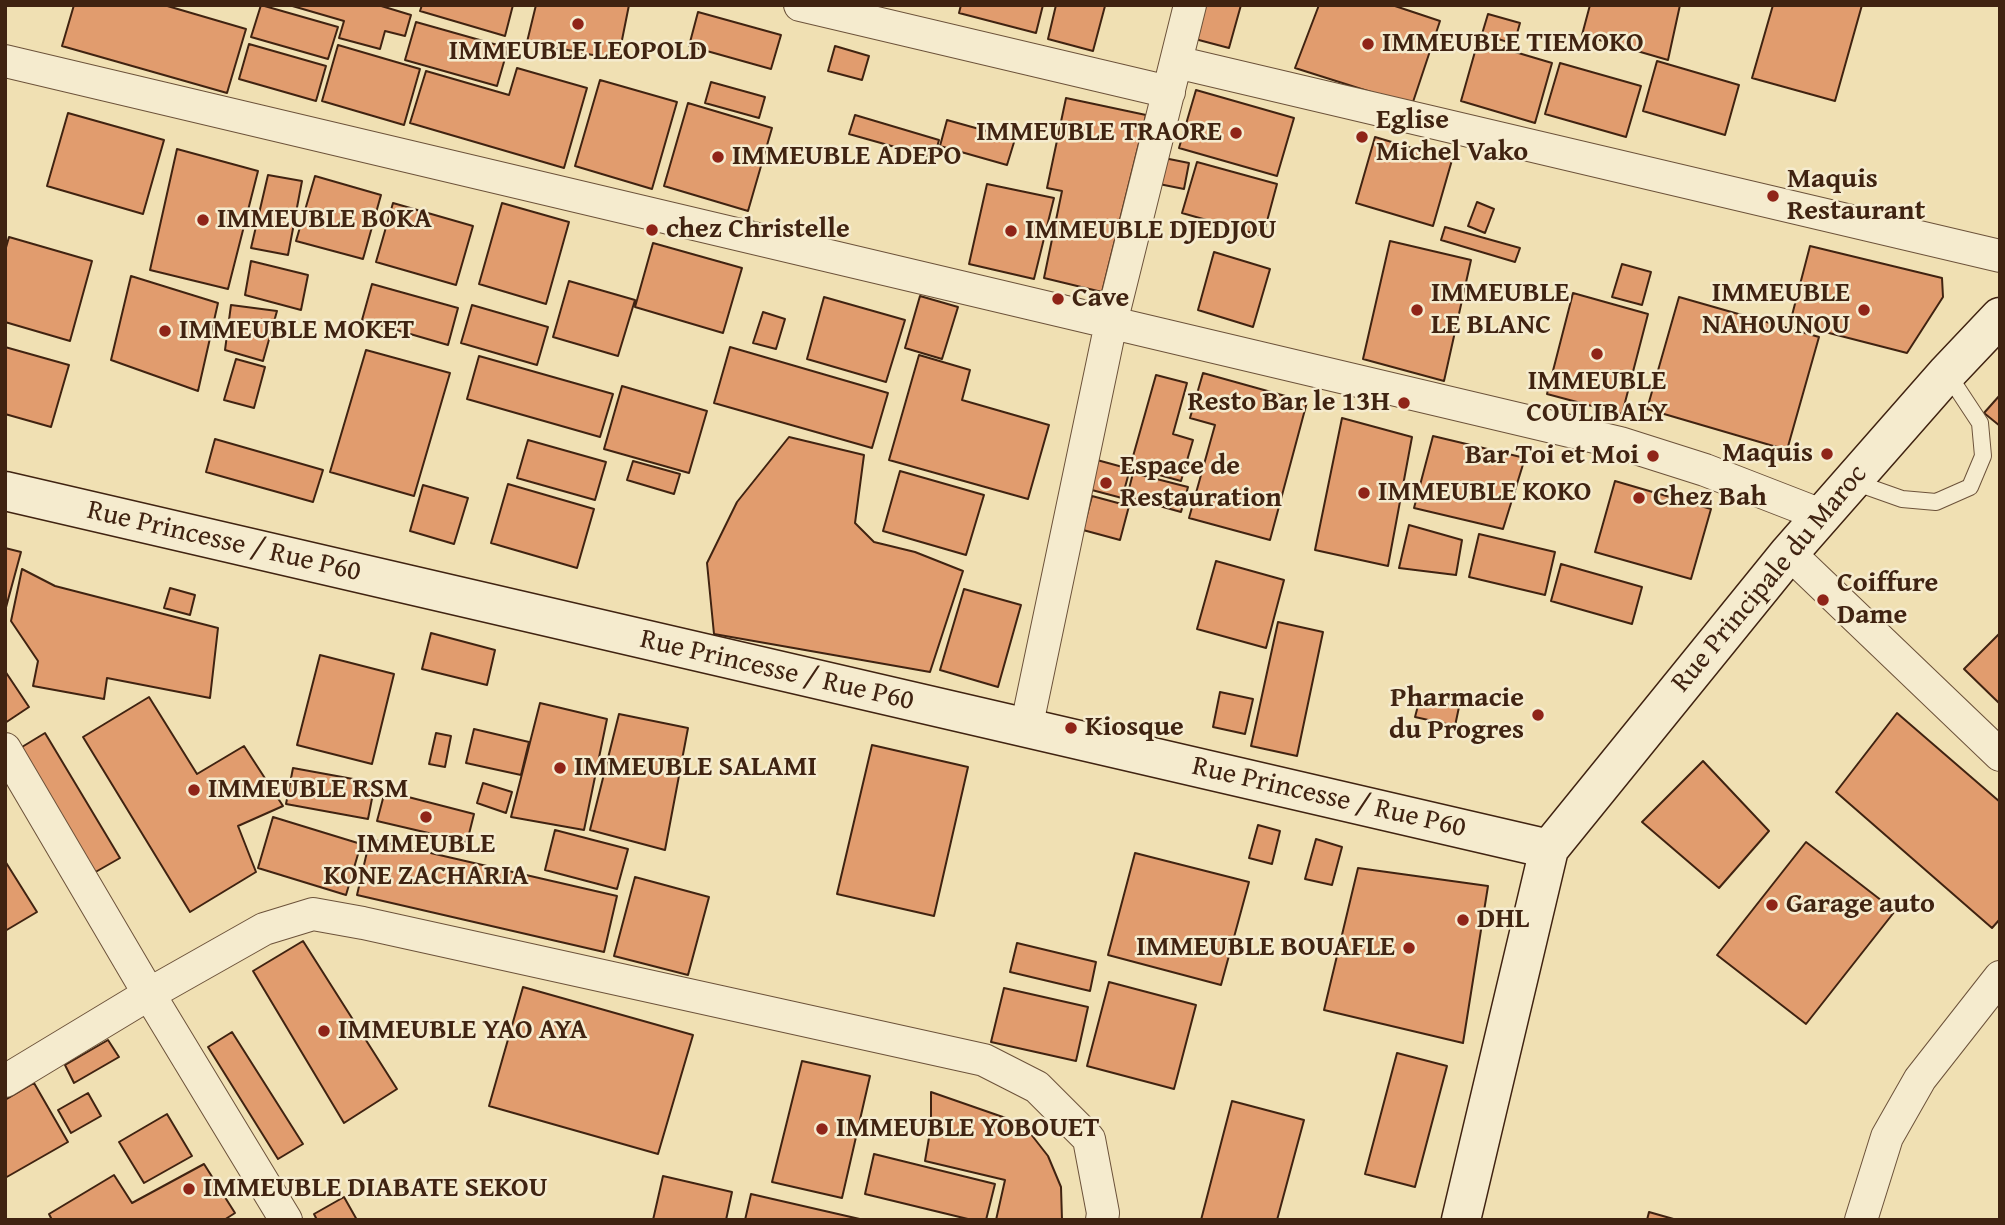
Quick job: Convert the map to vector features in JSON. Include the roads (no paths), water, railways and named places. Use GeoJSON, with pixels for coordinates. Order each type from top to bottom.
{"type":"FeatureCollection","features":[{"type":"Feature","properties":{"kind":"street"},"geometry":{"type":"LineString","coordinates":[[800,5],[1173,77],[2000,256]]}},
{"type":"Feature","properties":{"kind":"street"},"geometry":{"type":"LineString","coordinates":[[1026,729],[1111,323],[1190,5]]}},
{"type":"Feature","properties":{"kind":"street"},"geometry":{"type":"LineString","coordinates":[[5,61],[1620,443],[1705,470],[1821,515]]}},
{"type":"Feature","properties":{"kind":"street","name":"Rue Principale du Maroc"},"geometry":{"type":"LineString","coordinates":[[1549,849],[1788,553],[2000,317]]}},
{"type":"Feature","properties":{"kind":"street","name":"Rue Princesse / Rue P60"},"geometry":{"type":"LineString","coordinates":[[5,491],[1549,849]]}},
{"type":"Feature","properties":{"kind":"street"},"geometry":{"type":"LineString","coordinates":[[1788,553],[2000,755]]}},
{"type":"Feature","properties":{"kind":"street"},"geometry":{"type":"LineString","coordinates":[[5,749],[286,1220]]}},
{"type":"Feature","properties":{"kind":"street"},"geometry":{"type":"LineString","coordinates":[[1461,1220],[1549,849]]}},
{"type":"Feature","properties":{"kind":"street"},"geometry":{"type":"LineString","coordinates":[[5,1081],[149,994],[264,929],[313,914],[984,1060],[1037,1087],[1089,1139],[1102,1220]]}},
{"type":"Feature","properties":{"kind":"street"},"geometry":{"type":"LineString","coordinates":[[1861,1220],[1887,1137],[1920,1079],[2000,977]]}},
{"type":"Feature","properties":{"kind":"lane"},"geometry":{"type":"LineString","coordinates":[[1851,481],[1902,499],[1936,502],[1970,487],[1983,456],[1980,423],[1947,373]]}},
{"type":"Feature","properties":{"kind":"place","name":"IMMEUBLE LEOPOLD"},"geometry":{"type":"Point","coordinates":[578,24]}},
{"type":"Feature","properties":{"kind":"place","name":"IMMEUBLE TIEMOKO"},"geometry":{"type":"Point","coordinates":[1368,44]}},
{"type":"Feature","properties":{"kind":"place","name":"IMMEUBLE TRAORE"},"geometry":{"type":"Point","coordinates":[1236,133]}},
{"type":"Feature","properties":{"kind":"place","name":"Eglise Michel Vako"},"geometry":{"type":"Point","coordinates":[1362,137]}},
{"type":"Feature","properties":{"kind":"place","name":"IMMEUBLE ADEPO"},"geometry":{"type":"Point","coordinates":[718,157]}},
{"type":"Feature","properties":{"kind":"place","name":"Maquis Restaurant"},"geometry":{"type":"Point","coordinates":[1773,196]}},
{"type":"Feature","properties":{"kind":"place","name":"IMMEUBLE BOKA"},"geometry":{"type":"Point","coordinates":[203,220]}},
{"type":"Feature","properties":{"kind":"place","name":"chez Christelle"},"geometry":{"type":"Point","coordinates":[652,230]}},
{"type":"Feature","properties":{"kind":"place","name":"IMMEUBLE DJEDJOU"},"geometry":{"type":"Point","coordinates":[1011,231]}},
{"type":"Feature","properties":{"kind":"place","name":"Cave"},"geometry":{"type":"Point","coordinates":[1058,299]}},
{"type":"Feature","properties":{"kind":"place","name":"IMMEUBLE LE BLANC"},"geometry":{"type":"Point","coordinates":[1417,310]}},
{"type":"Feature","properties":{"kind":"place","name":"IMMEUBLE NAHOUNOU"},"geometry":{"type":"Point","coordinates":[1864,310]}},
{"type":"Feature","properties":{"kind":"place","name":"IMMEUBLE MOKET"},"geometry":{"type":"Point","coordinates":[165,331]}},
{"type":"Feature","properties":{"kind":"place","name":"IMMEUBLE COULIBALY"},"geometry":{"type":"Point","coordinates":[1597,354]}},
{"type":"Feature","properties":{"kind":"place","name":"Resto Bar le 13H"},"geometry":{"type":"Point","coordinates":[1404,403]}},
{"type":"Feature","properties":{"kind":"place","name":"Maquis"},"geometry":{"type":"Point","coordinates":[1827,454]}},
{"type":"Feature","properties":{"kind":"place","name":"Bar Toi et Moi"},"geometry":{"type":"Point","coordinates":[1653,456]}},
{"type":"Feature","properties":{"kind":"place","name":"Espace de Restauration"},"geometry":{"type":"Point","coordinates":[1106,483]}},
{"type":"Feature","properties":{"kind":"place","name":"IMMEUBLE KOKO"},"geometry":{"type":"Point","coordinates":[1364,493]}},
{"type":"Feature","properties":{"kind":"place","name":"Chez Bah"},"geometry":{"type":"Point","coordinates":[1639,498]}},
{"type":"Feature","properties":{"kind":"place","name":"Coiffure Dame"},"geometry":{"type":"Point","coordinates":[1823,600]}},
{"type":"Feature","properties":{"kind":"place","name":"Pharmacie du Progres"},"geometry":{"type":"Point","coordinates":[1538,715]}},
{"type":"Feature","properties":{"kind":"place","name":"Kiosque"},"geometry":{"type":"Point","coordinates":[1071,728]}},
{"type":"Feature","properties":{"kind":"place","name":"IMMEUBLE SALAMI"},"geometry":{"type":"Point","coordinates":[560,768]}},
{"type":"Feature","properties":{"kind":"place","name":"IMMEUBLE RSM"},"geometry":{"type":"Point","coordinates":[194,790]}},
{"type":"Feature","properties":{"kind":"place","name":"IMMEUBLE KONE ZACHARIA"},"geometry":{"type":"Point","coordinates":[426,817]}},
{"type":"Feature","properties":{"kind":"place","name":"Garage auto"},"geometry":{"type":"Point","coordinates":[1772,905]}},
{"type":"Feature","properties":{"kind":"place","name":"DHL"},"geometry":{"type":"Point","coordinates":[1463,920]}},
{"type":"Feature","properties":{"kind":"place","name":"IMMEUBLE BOUAFLE"},"geometry":{"type":"Point","coordinates":[1409,948]}},
{"type":"Feature","properties":{"kind":"place","name":"IMMEUBLE YAO AYA"},"geometry":{"type":"Point","coordinates":[324,1031]}},
{"type":"Feature","properties":{"kind":"place","name":"IMMEUBLE YOBOUET"},"geometry":{"type":"Point","coordinates":[822,1129]}},
{"type":"Feature","properties":{"kind":"place","name":"IMMEUBLE DIABATE SEKOU"},"geometry":{"type":"Point","coordinates":[189,1189]}}]}
